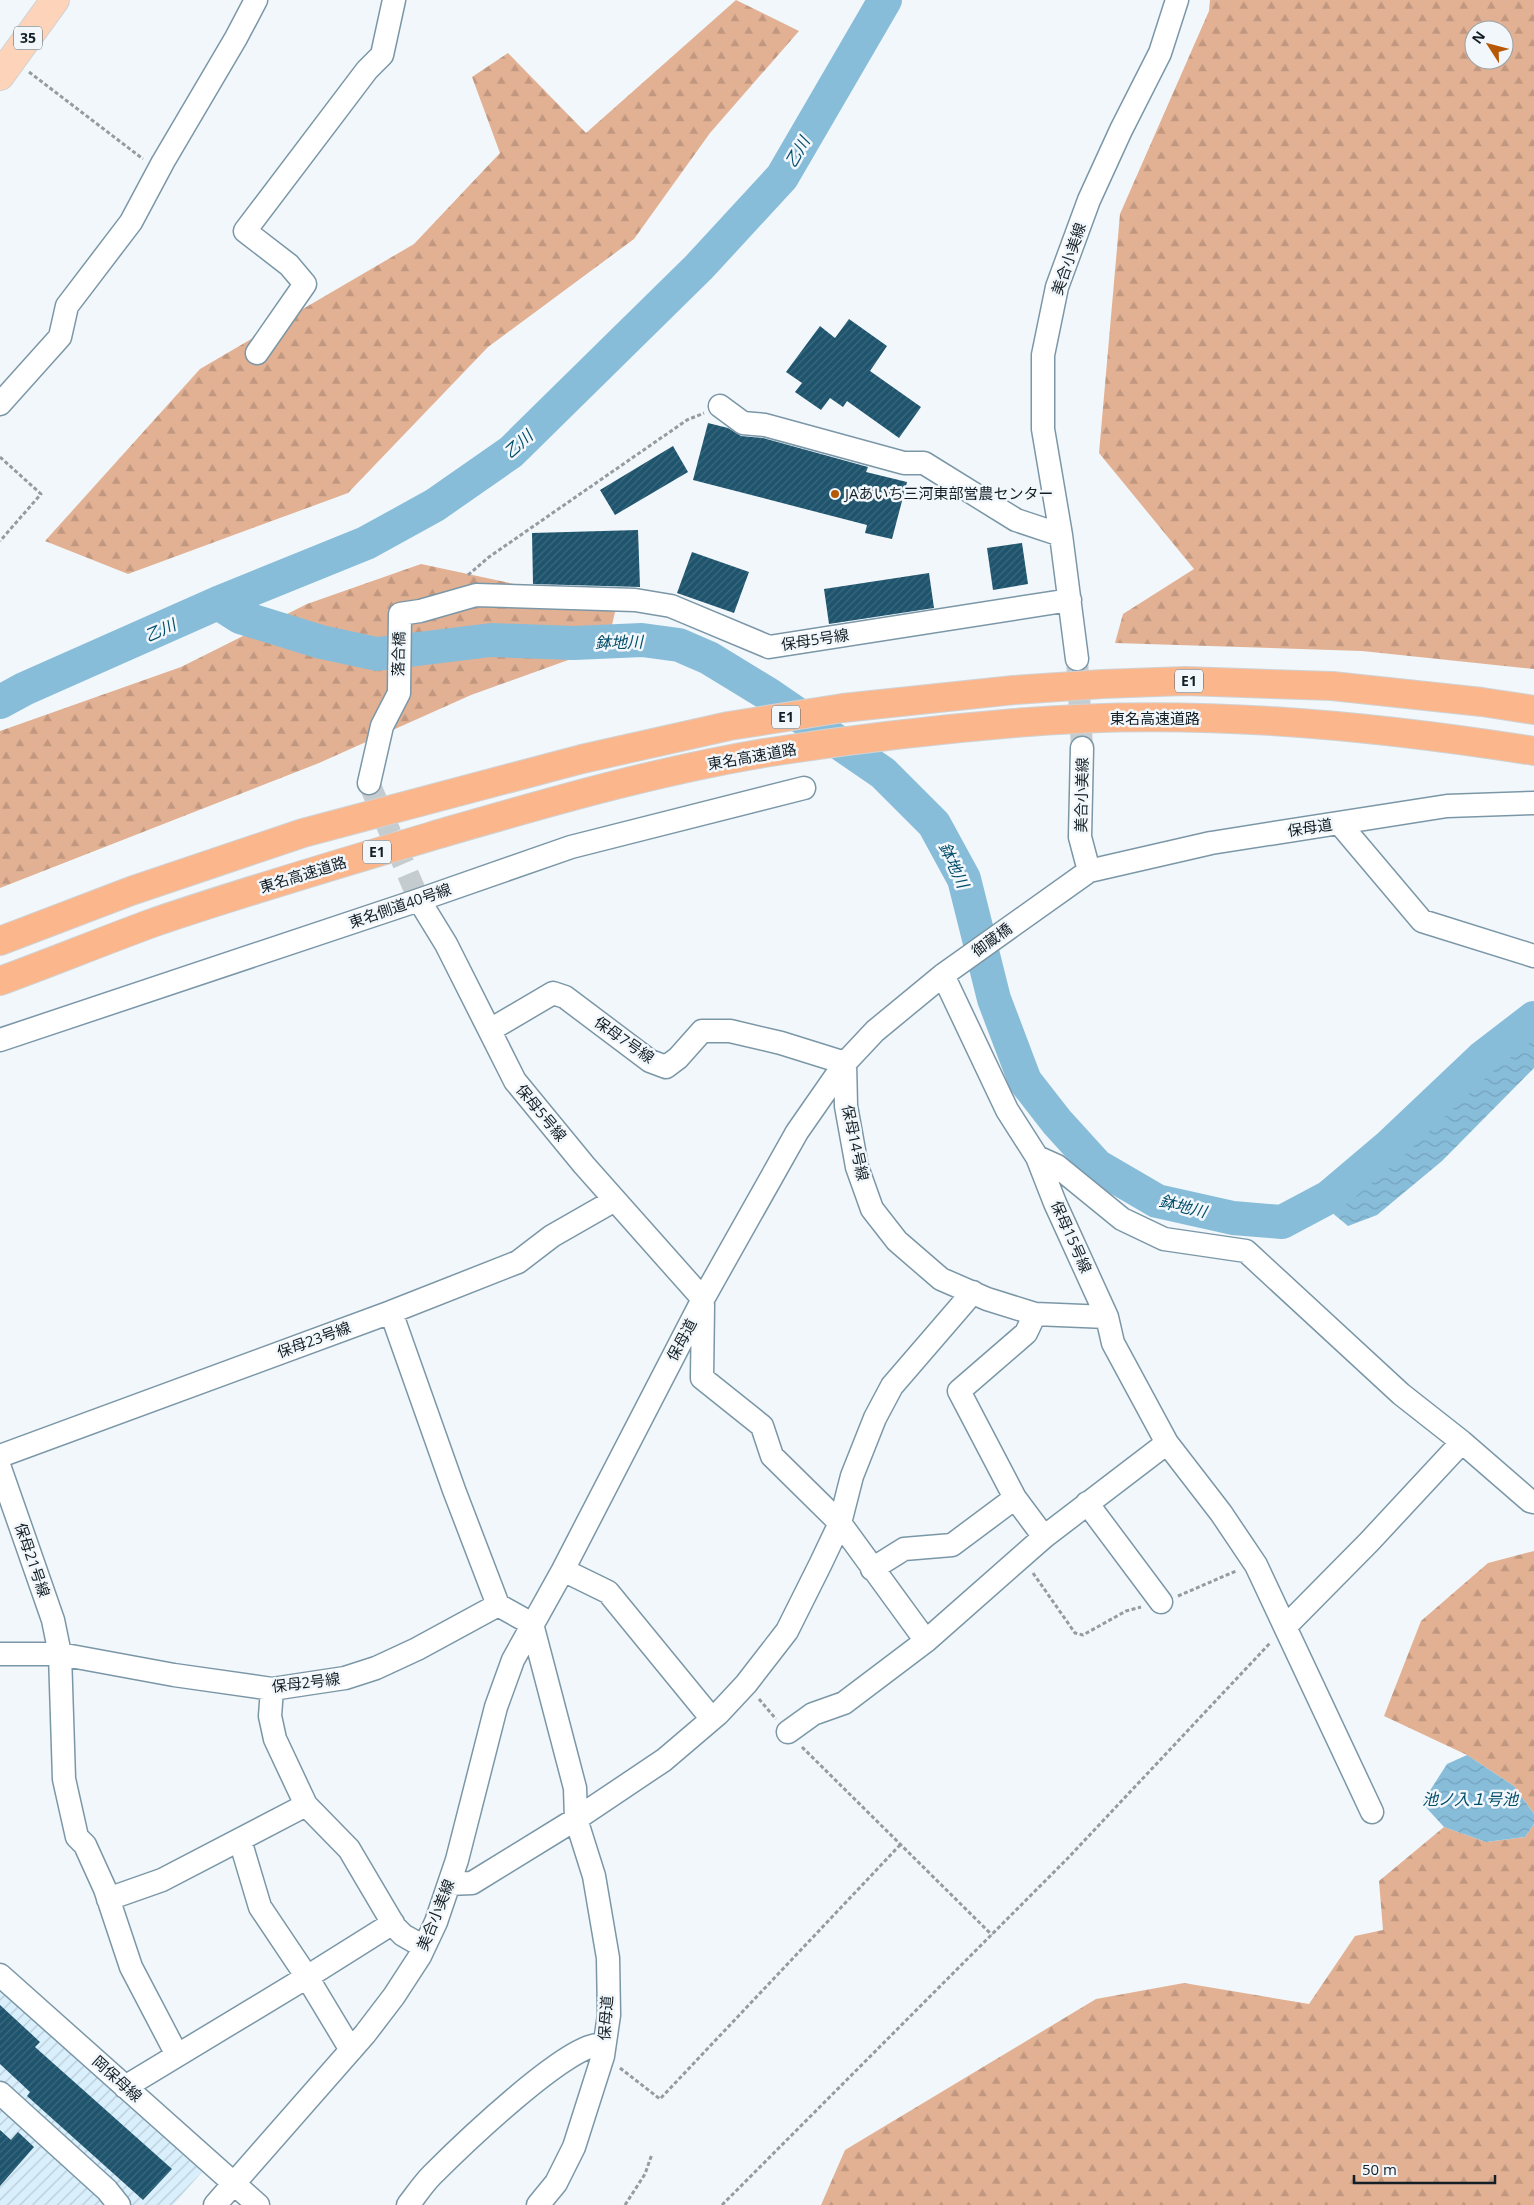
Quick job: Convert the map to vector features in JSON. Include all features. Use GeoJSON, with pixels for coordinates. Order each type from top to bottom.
{"type":"FeatureCollection","features":[{"type":"Feature","properties":{"kind":"highway","name":"E1"},"geometry":{"type":"LineString","coordinates":[[0,941],[131,891],[303,834],[582,759],[729,726],[843,708],[1014,690],[1185,681],[1332,686],[1482,702],[1534,710]]}},
{"type":"Feature","properties":{"kind":"highway","name":"東名高速道路"},"geometry":{"type":"LineString","coordinates":[[0,981],[154,923],[332,865],[562,798],[659,774],[763,753],[1016,722],[1188,718],[1364,728],[1450,738],[1534,751]]}},
{"type":"Feature","properties":{"kind":"main road","name":"35"},"geometry":{"type":"LineString","coordinates":[[6,68],[55,0]]}},
{"type":"Feature","properties":{"kind":"street"},"geometry":{"type":"LineString","coordinates":[[0,404],[60,337],[67,306],[131,222],[256,0]]}},
{"type":"Feature","properties":{"kind":"street"},"geometry":{"type":"LineString","coordinates":[[257,353],[306,284],[288,265],[245,231],[367,70],[382,55],[394,0]]}},
{"type":"Feature","properties":{"kind":"street","name":"美合小美線"},"geometry":{"type":"LineString","coordinates":[[1077,659],[1061,535],[1043,429],[1043,355],[1057,286],[1097,182],[1120,130],[1160,53],[1177,0]]}},
{"type":"Feature","properties":{"kind":"street"},"geometry":{"type":"LineString","coordinates":[[720,406],[743,423],[765,425],[904,463],[924,463],[1016,520],[1061,535]]}},
{"type":"Feature","properties":{"kind":"street","name":"保母5号線"},"geometry":{"type":"LineString","coordinates":[[400,614],[420,611],[476,595],[635,600],[671,606],[768,647],[1070,600]]}},
{"type":"Feature","properties":{"kind":"street","name":"落合橋"},"geometry":{"type":"LineString","coordinates":[[369,783],[382,726],[399,693],[400,614]]}},
{"type":"Feature","properties":{"kind":"street","name":"美合小美線"},"geometry":{"type":"LineString","coordinates":[[1082,748],[1080,838],[1089,871]]}},
{"type":"Feature","properties":{"kind":"street","name":"東名側道40号線"},"geometry":{"type":"LineString","coordinates":[[0,1040],[419,900],[571,846],[804,788]]}},
{"type":"Feature","properties":{"kind":"street","name":"保母道"},"geometry":{"type":"LineString","coordinates":[[1089,871],[1211,844],[1447,806],[1534,803]]}},
{"type":"Feature","properties":{"kind":"street"},"geometry":{"type":"LineString","coordinates":[[1340,824],[1422,921],[1534,956]]}},
{"type":"Feature","properties":{"kind":"street","name":"御蔵橋"},"geometry":{"type":"LineString","coordinates":[[845,1063],[874,1031],[952,969],[1089,871]]}},
{"type":"Feature","properties":{"kind":"street","name":"保母5号線"},"geometry":{"type":"LineString","coordinates":[[419,900],[446,944],[515,1081],[615,1200],[703,1300]]}},
{"type":"Feature","properties":{"kind":"street","name":"保母15号線"},"geometry":{"type":"LineString","coordinates":[[952,969],[1006,1110],[1037,1157],[1055,1203],[1107,1317],[1113,1343],[1167,1443],[1221,1513],[1256,1565],[1372,1812]]}},
{"type":"Feature","properties":{"kind":"street","name":"保母7号線"},"geometry":{"type":"LineString","coordinates":[[490,1030],[553,993],[565,997],[650,1061],[666,1067],[678,1058],[702,1031],[730,1031],[781,1043],[845,1063]]}},
{"type":"Feature","properties":{"kind":"street","name":"保母道"},"geometry":{"type":"LineString","coordinates":[[538,2205],[556,2183],[574,2147],[603,2050],[608,2015],[608,1958],[594,1876],[576,1819],[575,1788],[532,1624],[563,1570],[703,1300],[797,1132],[845,1063]]}},
{"type":"Feature","properties":{"kind":"street","name":"保母14号線"},"geometry":{"type":"LineString","coordinates":[[845,1063],[846,1106],[856,1158],[872,1209],[897,1241],[941,1279],[987,1299],[1035,1314],[1107,1317]]}},
{"type":"Feature","properties":{"kind":"street"},"geometry":{"type":"LineString","coordinates":[[1037,1157],[1057,1166],[1122,1219],[1164,1239],[1246,1251],[1401,1394],[1462,1442],[1530,1501],[1534,1502]]}},
{"type":"Feature","properties":{"kind":"street","name":"保母23号線"},"geometry":{"type":"LineString","coordinates":[[0,1456],[391,1312],[518,1262],[552,1236],[615,1200]]}},
{"type":"Feature","properties":{"kind":"street"},"geometry":{"type":"LineString","coordinates":[[449,1884],[472,1883],[576,1819],[664,1760],[712,1719],[746,1684],[787,1631],[840,1523],[852,1476],[875,1418],[892,1386],[973,1292]]}},
{"type":"Feature","properties":{"kind":"street"},"geometry":{"type":"LineString","coordinates":[[703,1300],[702,1378],[762,1426],[772,1456],[840,1523],[926,1641]]}},
{"type":"Feature","properties":{"kind":"street"},"geometry":{"type":"LineString","coordinates":[[391,1312],[454,1490],[498,1605],[532,1624]]}},
{"type":"Feature","properties":{"kind":"street"},"geometry":{"type":"LineString","coordinates":[[1035,1314],[1026,1334],[958,1391],[1015,1498],[1044,1537]]}},
{"type":"Feature","properties":{"kind":"street"},"geometry":{"type":"LineString","coordinates":[[1285,1627],[1369,1542],[1462,1442]]}},
{"type":"Feature","properties":{"kind":"street"},"geometry":{"type":"LineString","coordinates":[[788,1732],[813,1714],[844,1703],[926,1641],[1044,1537],[1167,1443]]}},
{"type":"Feature","properties":{"kind":"street","name":"保母21号線"},"geometry":{"type":"LineString","coordinates":[[0,1468],[53,1620],[60,1654],[64,1779],[77,1837],[85,1845],[108,1899],[131,1967],[177,2056]]}},
{"type":"Feature","properties":{"kind":"street"},"geometry":{"type":"LineString","coordinates":[[872,1569],[904,1549],[952,1545],[1015,1498]]}},
{"type":"Feature","properties":{"kind":"street"},"geometry":{"type":"LineString","coordinates":[[1087,1503],[1161,1602]]}},
{"type":"Feature","properties":{"kind":"street"},"geometry":{"type":"LineString","coordinates":[[563,1570],[608,1592],[712,1719]]}},
{"type":"Feature","properties":{"kind":"street","name":"保母2号線"},"geometry":{"type":"LineString","coordinates":[[0,1654],[60,1654],[174,1675],[272,1689],[345,1678],[376,1668],[498,1605]]}},
{"type":"Feature","properties":{"kind":"street","name":"美合小美線"},"geometry":{"type":"LineString","coordinates":[[215,2205],[351,2050],[394,1996],[424,1947],[436,1922],[457,1860],[496,1706],[513,1660],[532,1624]]}},
{"type":"Feature","properties":{"kind":"street"},"geometry":{"type":"LineString","coordinates":[[272,1689],[270,1716],[275,1739],[306,1804],[349,1850],[393,1923],[404,1935],[424,1947]]}},
{"type":"Feature","properties":{"kind":"street"},"geometry":{"type":"LineString","coordinates":[[108,1899],[162,1880],[306,1804]]}},
{"type":"Feature","properties":{"kind":"street"},"geometry":{"type":"LineString","coordinates":[[240,1840],[260,1907],[307,1977],[351,2050]]}},
{"type":"Feature","properties":{"kind":"street"},"geometry":{"type":"LineString","coordinates":[[126,2087],[393,1923]]}},
{"type":"Feature","properties":{"kind":"street","name":"岡保母線"},"geometry":{"type":"LineString","coordinates":[[0,1975],[258,2205]]}},
{"type":"Feature","properties":{"kind":"street"},"geometry":{"type":"LineString","coordinates":[[408,2205],[431,2176],[530,2084],[587,2046],[603,2050]]}},
{"type":"Feature","properties":{"kind":"street"},"geometry":{"type":"LineString","coordinates":[[0,2093],[107,2190],[119,2205]]}},
{"type":"Feature","properties":{"kind":"path"},"geometry":{"type":"LineString","coordinates":[[6,68],[158,171]]}},
{"type":"Feature","properties":{"kind":"path"},"geometry":{"type":"LineString","coordinates":[[440,604],[449,592],[489,557],[687,420],[720,406]]}},
{"type":"Feature","properties":{"kind":"path"},"geometry":{"type":"LineString","coordinates":[[0,457],[41,494],[0,541]]}},
{"type":"Feature","properties":{"kind":"path"},"geometry":{"type":"LineString","coordinates":[[1021,1556],[1075,1633],[1083,1635],[1126,1611],[1173,1598],[1223,1575],[1256,1565]]}},
{"type":"Feature","properties":{"kind":"path"},"geometry":{"type":"LineString","coordinates":[[722,2205],[1068,1858],[1285,1627]]}},
{"type":"Feature","properties":{"kind":"path"},"geometry":{"type":"LineString","coordinates":[[746,1684],[788,1732],[992,1935]]}},
{"type":"Feature","properties":{"kind":"path"},"geometry":{"type":"LineString","coordinates":[[603,2050],[660,2099],[900,1845]]}},
{"type":"Feature","properties":{"kind":"path"},"geometry":{"type":"LineString","coordinates":[[625,2205],[645,2174],[652,2154]]}},
{"type":"Feature","properties":{"kind":"shaded area"},"geometry":{"type":"Polygon","coordinates":[[[0,1991],[202,2172],[173,2205],[0,2205],[0,1991]]]}},
{"type":"Feature","properties":{"kind":"green space"},"geometry":{"type":"Polygon","coordinates":[[[736,0],[799,31],[710,133],[634,239],[488,347],[348,493],[128,574],[45,541],[200,369],[414,244],[500,153],[472,77],[508,53],[586,133],[736,0]]]}},
{"type":"Feature","properties":{"kind":"green space"},"geometry":{"type":"Polygon","coordinates":[[[1210,0],[1534,0],[1534,669],[1362,651],[1115,643],[1123,614],[1194,569],[1099,453],[1120,214],[1209,11],[1210,0]]]}},
{"type":"Feature","properties":{"kind":"green space"},"geometry":{"type":"Polygon","coordinates":[[[421,564],[575,597],[616,608],[607,646],[471,695],[319,763],[0,888],[0,731],[181,667],[307,604],[421,564]]]}},
{"type":"Feature","properties":{"kind":"green space"},"geometry":{"type":"Polygon","coordinates":[[[1534,1551],[1534,1814],[1514,1786],[1467,1755],[1384,1716],[1421,1621],[1488,1563],[1534,1551]]]}},
{"type":"Feature","properties":{"kind":"green space"},"geometry":{"type":"Polygon","coordinates":[[[1534,1824],[1534,2205],[821,2205],[845,2150],[1096,1999],[1184,1983],[1309,2004],[1355,1936],[1383,1930],[1379,1881],[1444,1827],[1486,1842],[1525,1837],[1534,1824]]]}},
{"type":"Feature","properties":{"kind":"water"},"geometry":{"type":"Polygon","coordinates":[[[1534,1014],[1534,1068],[1442,1161],[1377,1215],[1348,1226],[1313,1197],[1423,1128],[1534,1014]]]}},
{"type":"Feature","properties":{"kind":"water","name":"池ノ入１号池"},"geometry":{"type":"Polygon","coordinates":[[[1467,1755],[1514,1786],[1534,1814],[1534,1824],[1525,1837],[1486,1842],[1444,1827],[1422,1803],[1447,1764],[1467,1755]]]}},
{"type":"Feature","properties":{"kind":"building"},"geometry":{"type":"Polygon","coordinates":[[[849,319],[887,346],[870,371],[921,407],[899,438],[847,401],[843,407],[830,398],[821,410],[795,392],[802,383],[786,372],[820,326],[835,338],[849,319]]]}},
{"type":"Feature","properties":{"kind":"building"},"geometry":{"type":"Polygon","coordinates":[[[708,423],[728,428],[741,436],[763,438],[868,467],[866,472],[907,482],[892,539],[865,533],[867,525],[693,480],[708,423]]]}},
{"type":"Feature","properties":{"kind":"building"},"geometry":{"type":"Polygon","coordinates":[[[673,446],[688,472],[615,515],[600,490],[673,446]]]}},
{"type":"Feature","properties":{"kind":"building"},"geometry":{"type":"Polygon","coordinates":[[[638,530],[640,587],[533,584],[532,533],[638,530]]]}},
{"type":"Feature","properties":{"kind":"building"},"geometry":{"type":"Polygon","coordinates":[[[1022,543],[1028,584],[993,590],[987,548],[1022,543]]]}},
{"type":"Feature","properties":{"kind":"building"},"geometry":{"type":"Polygon","coordinates":[[[692,552],[749,572],[734,613],[677,593],[692,552]]]}},
{"type":"Feature","properties":{"kind":"building"},"geometry":{"type":"Polygon","coordinates":[[[929,573],[934,608],[829,624],[824,589],[929,573]]]}},
{"type":"Feature","properties":{"kind":"building"},"geometry":{"type":"Polygon","coordinates":[[[0,2005],[40,2042],[35,2047],[172,2169],[143,2200],[27,2096],[30,2092],[0,2064],[0,2005]]]}},
{"type":"Feature","properties":{"kind":"building"},"geometry":{"type":"Polygon","coordinates":[[[0,2130],[11,2140],[18,2132],[34,2147],[0,2186],[0,2130]]]}},
{"type":"Feature","properties":{"kind":"waterway","name":"乙川"},"geometry":{"type":"LineString","coordinates":[[0,702],[24,689],[218,603],[366,543],[435,505],[511,452],[699,267],[782,177],[885,0]]}},
{"type":"Feature","properties":{"kind":"waterway","name":"鉢地川"},"geometry":{"type":"LineString","coordinates":[[218,603],[240,617],[321,642],[377,654],[491,640],[574,643],[642,640],[679,645],[709,658],[768,694],[883,773],[934,824],[964,879],[994,999],[1025,1081],[1057,1122],[1097,1166],[1157,1201],[1233,1218],[1282,1222],[1329,1197],[1388,1147],[1482,1058],[1534,1018]]}},
{"type":"Feature","properties":{"kind":"tunnel"},"geometry":{"type":"LineString","coordinates":[[1077,659],[1082,748]]}},
{"type":"Feature","properties":{"kind":"tunnel"},"geometry":{"type":"LineString","coordinates":[[369,783],[419,900]]}},
{"type":"Feature","properties":{"kind":"place","name":"JAあいち三河東部営農センター"},"geometry":{"type":"Point","coordinates":[835,494]}}]}
